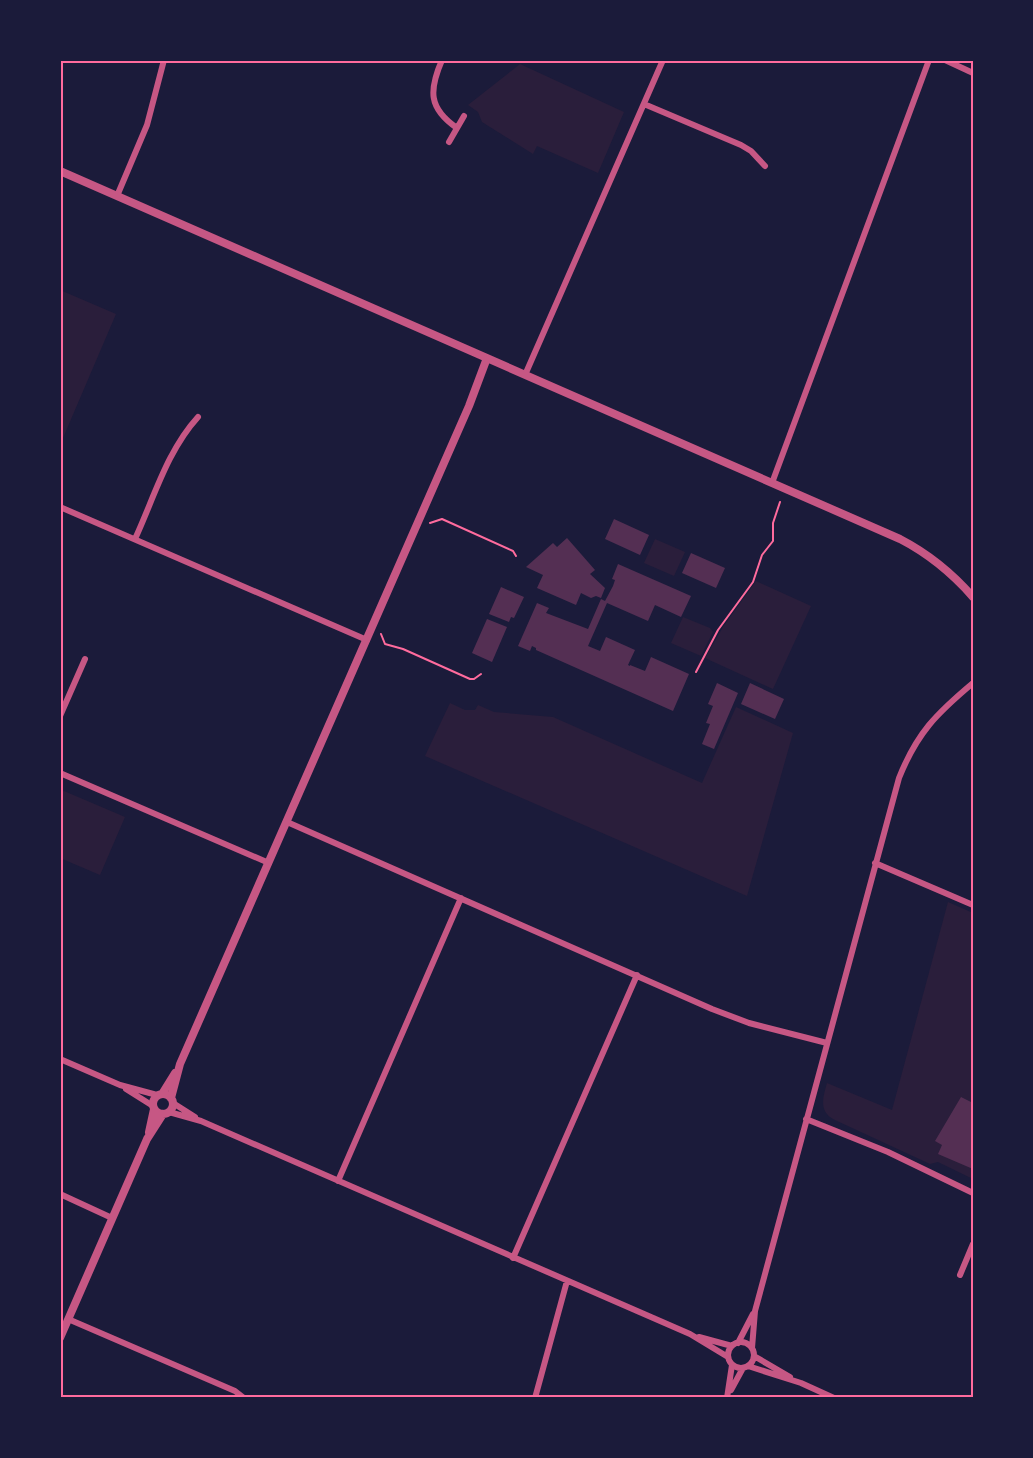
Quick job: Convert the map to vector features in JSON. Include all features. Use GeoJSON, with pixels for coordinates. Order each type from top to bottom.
{"type":"FeatureCollection","features":[{"type":"Feature","properties":{"kind":"street"},"geometry":{"type":"LineString","coordinates":[[117,196],[147,125],[164,60]]}},
{"type":"Feature","properties":{"kind":"street"},"geometry":{"type":"LineString","coordinates":[[442,60],[432,94],[438,112],[457,128]]}},
{"type":"Feature","properties":{"kind":"street"},"geometry":{"type":"LineString","coordinates":[[525,375],[663,60]]}},
{"type":"Feature","properties":{"kind":"street"},"geometry":{"type":"LineString","coordinates":[[772,483],[929,60]]}},
{"type":"Feature","properties":{"kind":"street"},"geometry":{"type":"LineString","coordinates":[[945,60],[973,73]]}},
{"type":"Feature","properties":{"kind":"street"},"geometry":{"type":"LineString","coordinates":[[644,104],[741,145],[751,151],[765,166]]}},
{"type":"Feature","properties":{"kind":"street"},"geometry":{"type":"LineString","coordinates":[[449,142],[465,116]]}},
{"type":"Feature","properties":{"kind":"street"},"geometry":{"type":"LineString","coordinates":[[60,171],[900,539],[922,551],[951,574],[973,597]]}},
{"type":"Feature","properties":{"kind":"street"},"geometry":{"type":"LineString","coordinates":[[147,1139],[153,1100],[160,1095],[180,1064],[469,406],[487,358]]}},
{"type":"Feature","properties":{"kind":"street"},"geometry":{"type":"LineString","coordinates":[[135,539],[174,450],[184,433],[198,417]]}},
{"type":"Feature","properties":{"kind":"street"},"geometry":{"type":"LineString","coordinates":[[60,507],[367,640]]}},
{"type":"Feature","properties":{"kind":"street"},"geometry":{"type":"LineString","coordinates":[[60,716],[85,659]]}},
{"type":"Feature","properties":{"kind":"street"},"geometry":{"type":"LineString","coordinates":[[728,1395],[753,1352],[755,1311],[892,799],[912,750],[938,713],[973,683]]}},
{"type":"Feature","properties":{"kind":"street"},"geometry":{"type":"LineString","coordinates":[[60,773],[269,863]]}},
{"type":"Feature","properties":{"kind":"street"},"geometry":{"type":"LineString","coordinates":[[287,822],[729,1016],[826,1043]]}},
{"type":"Feature","properties":{"kind":"street"},"geometry":{"type":"LineString","coordinates":[[875,863],[973,905]]}},
{"type":"Feature","properties":{"kind":"street"},"geometry":{"type":"LineString","coordinates":[[338,1181],[461,898]]}},
{"type":"Feature","properties":{"kind":"street"},"geometry":{"type":"LineString","coordinates":[[513,1257],[637,975]]}},
{"type":"Feature","properties":{"kind":"street"},"geometry":{"type":"LineString","coordinates":[[60,1059],[120,1085],[172,1100],[201,1121]]}},
{"type":"Feature","properties":{"kind":"street"},"geometry":{"type":"LineString","coordinates":[[60,1338],[147,1139],[172,1108],[180,1064]]}},
{"type":"Feature","properties":{"kind":"street"},"geometry":{"type":"LineString","coordinates":[[120,1085],[153,1107],[158,1113],[201,1121],[690,1334],[728,1357],[732,1365],[728,1395]]}},
{"type":"Feature","properties":{"kind":"street"},"geometry":{"type":"LineString","coordinates":[[807,1119],[888,1152],[973,1192]]}},
{"type":"Feature","properties":{"kind":"street"},"geometry":{"type":"LineString","coordinates":[[60,1194],[112,1218]]}},
{"type":"Feature","properties":{"kind":"street"},"geometry":{"type":"LineString","coordinates":[[960,1275],[973,1244]]}},
{"type":"Feature","properties":{"kind":"street"},"geometry":{"type":"LineString","coordinates":[[535,1398],[567,1281]]}},
{"type":"Feature","properties":{"kind":"street"},"geometry":{"type":"LineString","coordinates":[[728,1357],[755,1311]]}},
{"type":"Feature","properties":{"kind":"street"},"geometry":{"type":"LineString","coordinates":[[68,1319],[235,1391],[244,1398]]}},
{"type":"Feature","properties":{"kind":"street"},"geometry":{"type":"LineString","coordinates":[[690,1334],[735,1344],[746,1343],[753,1352],[801,1383]]}},
{"type":"Feature","properties":{"kind":"street"},"geometry":{"type":"LineString","coordinates":[[732,1365],[801,1383],[834,1398]]}},
{"type":"Feature","properties":{"kind":"path"},"geometry":{"type":"LineString","coordinates":[[696,672],[718,630],[753,582],[762,555],[772,543],[773,523],[780,502]]}},
{"type":"Feature","properties":{"kind":"path"},"geometry":{"type":"LineString","coordinates":[[430,523],[442,519],[513,551],[516,556]]}},
{"type":"Feature","properties":{"kind":"path"},"geometry":{"type":"LineString","coordinates":[[381,634],[385,644],[402,649],[470,679],[482,674]]}},
{"type":"Feature","properties":{"kind":"shaded area"},"geometry":{"type":"Polygon","coordinates":[[[520,64],[624,112],[598,173],[537,146],[533,154],[482,122],[478,112],[468,105],[520,64]]]}},
{"type":"Feature","properties":{"kind":"shaded area"},"geometry":{"type":"Polygon","coordinates":[[[60,290],[116,314],[60,445],[60,290]]]}},
{"type":"Feature","properties":{"kind":"shaded area"},"geometry":{"type":"Polygon","coordinates":[[[655,539],[685,552],[674,576],[644,563],[655,539]]]}},
{"type":"Feature","properties":{"kind":"shaded area"},"geometry":{"type":"Polygon","coordinates":[[[756,581],[811,606],[773,689],[705,658],[723,627],[756,581]]]}},
{"type":"Feature","properties":{"kind":"shaded area"},"geometry":{"type":"Polygon","coordinates":[[[683,617],[710,628],[713,632],[701,656],[671,643],[683,617]]]}},
{"type":"Feature","properties":{"kind":"shaded area"},"geometry":{"type":"Polygon","coordinates":[[[450,703],[465,710],[475,710],[478,705],[494,712],[553,717],[702,783],[736,707],[793,733],[747,896],[425,756],[450,703]]]}},
{"type":"Feature","properties":{"kind":"shaded area"},"geometry":{"type":"Polygon","coordinates":[[[64,791],[125,817],[100,875],[60,858],[60,792],[64,791]]]}},
{"type":"Feature","properties":{"kind":"shaded area"},"geometry":{"type":"Polygon","coordinates":[[[948,902],[973,913],[973,1179],[938,1162],[930,1164],[835,1120],[826,1113],[823,1104],[827,1083],[892,1110],[948,902]]]}},
{"type":"Feature","properties":{"kind":"building"},"geometry":{"type":"Polygon","coordinates":[[[614,519],[649,535],[640,555],[605,539],[614,519]]]}},
{"type":"Feature","properties":{"kind":"building"},"geometry":{"type":"Polygon","coordinates":[[[567,538],[595,570],[590,574],[605,588],[601,598],[596,596],[591,598],[581,593],[576,605],[537,588],[543,575],[526,567],[553,543],[557,547],[567,538]]]}},
{"type":"Feature","properties":{"kind":"building"},"geometry":{"type":"Polygon","coordinates":[[[691,553],[725,568],[716,588],[682,573],[691,553]]]}},
{"type":"Feature","properties":{"kind":"building"},"geometry":{"type":"Polygon","coordinates":[[[618,564],[691,596],[681,617],[655,605],[648,621],[607,603],[588,646],[600,651],[606,637],[635,650],[628,665],[630,666],[645,671],[651,657],[689,674],[673,711],[536,650],[532,646],[530,651],[518,646],[537,603],[549,608],[546,613],[588,629],[601,599],[605,601],[613,586],[615,580],[612,579],[618,564]]]}},
{"type":"Feature","properties":{"kind":"building"},"geometry":{"type":"Polygon","coordinates":[[[501,587],[524,597],[514,618],[511,617],[509,622],[489,614],[501,587]]]}},
{"type":"Feature","properties":{"kind":"building"},"geometry":{"type":"Polygon","coordinates":[[[487,619],[507,627],[492,662],[472,653],[487,619]]]}},
{"type":"Feature","properties":{"kind":"building"},"geometry":{"type":"Polygon","coordinates":[[[717,683],[738,693],[714,749],[702,744],[710,724],[706,723],[713,706],[708,704],[717,683]]]}},
{"type":"Feature","properties":{"kind":"building"},"geometry":{"type":"Polygon","coordinates":[[[750,683],[784,699],[775,719],[741,704],[750,683]]]}},
{"type":"Feature","properties":{"kind":"building"},"geometry":{"type":"Polygon","coordinates":[[[961,1097],[973,1103],[973,1169],[938,1154],[942,1145],[935,1141],[961,1097]]]}}]}
